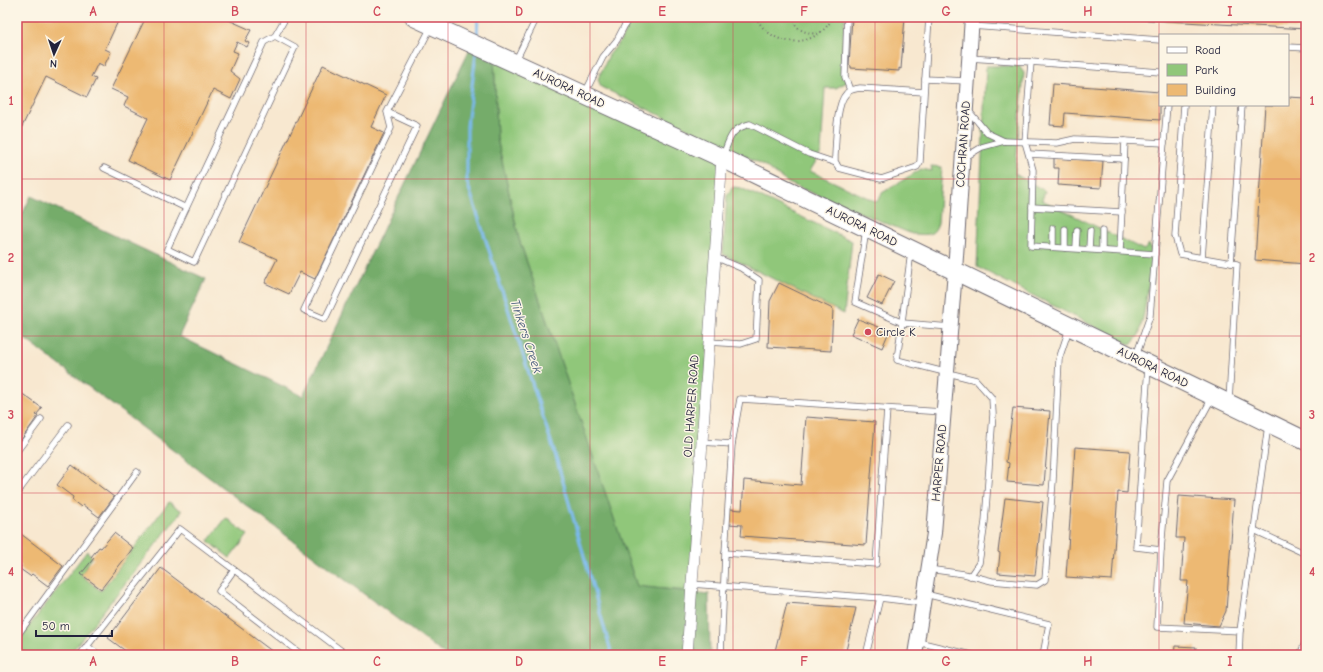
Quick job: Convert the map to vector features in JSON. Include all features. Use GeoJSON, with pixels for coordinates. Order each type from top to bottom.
{"type":"FeatureCollection","features":[{"type":"Feature","properties":{"kind":"main road","name":"AURORA ROAD"},"geometry":{"type":"LineString","coordinates":[[414,17],[722,158],[1306,440]]}},
{"type":"Feature","properties":{"kind":"street","name":"COCHRAN ROAD"},"geometry":{"type":"LineString","coordinates":[[955,271],[971,22]]}},
{"type":"Feature","properties":{"kind":"street","name":"OLD HARPER ROAD"},"geometry":{"type":"LineString","coordinates":[[687,655],[722,158]]}},
{"type":"Feature","properties":{"kind":"street","name":"HARPER ROAD"},"geometry":{"type":"LineString","coordinates":[[917,648],[934,533],[955,271]]}},
{"type":"Feature","properties":{"kind":"lane"},"geometry":{"type":"LineString","coordinates":[[275,36],[295,47],[194,262],[167,249],[264,42],[275,36],[286,17]]}},
{"type":"Feature","properties":{"kind":"lane"},"geometry":{"type":"LineString","coordinates":[[514,63],[537,17]]}},
{"type":"Feature","properties":{"kind":"lane"},"geometry":{"type":"LineString","coordinates":[[584,95],[603,57],[617,40],[629,17]]}},
{"type":"Feature","properties":{"kind":"lane"},"geometry":{"type":"LineString","coordinates":[[847,17],[845,77],[850,90]]}},
{"type":"Feature","properties":{"kind":"lane"},"geometry":{"type":"LineString","coordinates":[[924,92],[860,88],[850,90],[845,94],[840,105],[835,156],[836,163],[839,168],[881,179],[917,167],[920,162],[929,17]]}},
{"type":"Feature","properties":{"kind":"lane"},"geometry":{"type":"LineString","coordinates":[[971,22],[1159,40]]}},
{"type":"Feature","properties":{"kind":"lane"},"geometry":{"type":"LineString","coordinates":[[387,112],[417,126],[325,319],[304,310],[390,128],[387,112],[432,25]]}},
{"type":"Feature","properties":{"kind":"lane"},"geometry":{"type":"LineString","coordinates":[[1289,47],[1306,48]]}},
{"type":"Feature","properties":{"kind":"lane"},"geometry":{"type":"LineString","coordinates":[[969,58],[1159,72]]}},
{"type":"Feature","properties":{"kind":"lane"},"geometry":{"type":"LineString","coordinates":[[1031,62],[1025,142],[1034,170],[1032,246],[1155,254]]}},
{"type":"Feature","properties":{"kind":"lane"},"geometry":{"type":"LineString","coordinates":[[925,79],[968,81]]}},
{"type":"Feature","properties":{"kind":"lane"},"geometry":{"type":"LineString","coordinates":[[1161,550],[1136,547],[1142,361],[1150,316],[1167,106]]}},
{"type":"Feature","properties":{"kind":"lane"},"geometry":{"type":"LineString","coordinates":[[1184,106],[1175,236],[1180,254],[1237,264],[1229,404]]}},
{"type":"Feature","properties":{"kind":"lane"},"geometry":{"type":"LineString","coordinates":[[1202,258],[1213,106]]}},
{"type":"Feature","properties":{"kind":"lane"},"geometry":{"type":"LineString","coordinates":[[1231,263],[1242,106]]}},
{"type":"Feature","properties":{"kind":"lane"},"geometry":{"type":"LineString","coordinates":[[966,107],[987,133],[1004,141]]}},
{"type":"Feature","properties":{"kind":"lane"},"geometry":{"type":"LineString","coordinates":[[722,158],[732,133],[739,127],[750,124],[810,154],[836,163]]}},
{"type":"Feature","properties":{"kind":"lane"},"geometry":{"type":"LineString","coordinates":[[962,159],[982,147],[1004,141],[1056,143],[1075,139],[1164,143]]}},
{"type":"Feature","properties":{"kind":"lane"},"geometry":{"type":"LineString","coordinates":[[1120,251],[1125,141]]}},
{"type":"Feature","properties":{"kind":"lane"},"geometry":{"type":"LineString","coordinates":[[1029,154],[1124,159]]}},
{"type":"Feature","properties":{"kind":"lane"},"geometry":{"type":"LineString","coordinates":[[104,168],[186,208]]}},
{"type":"Feature","properties":{"kind":"lane"},"geometry":{"type":"LineString","coordinates":[[1032,207],[1054,211],[1078,209],[1122,212]]}},
{"type":"Feature","properties":{"kind":"lane"},"geometry":{"type":"LineString","coordinates":[[1066,209],[1066,215]]}},
{"type":"Feature","properties":{"kind":"lane"},"geometry":{"type":"LineString","coordinates":[[1078,209],[1078,217]]}},
{"type":"Feature","properties":{"kind":"lane"},"geometry":{"type":"LineString","coordinates":[[1090,217],[1091,210]]}},
{"type":"Feature","properties":{"kind":"lane"},"geometry":{"type":"LineString","coordinates":[[1103,211],[1103,218]]}},
{"type":"Feature","properties":{"kind":"lane"},"geometry":{"type":"LineString","coordinates":[[866,228],[855,302],[903,323],[950,328]]}},
{"type":"Feature","properties":{"kind":"lane"},"geometry":{"type":"LineString","coordinates":[[1053,228],[1053,247]]}},
{"type":"Feature","properties":{"kind":"lane"},"geometry":{"type":"LineString","coordinates":[[1065,248],[1066,229]]}},
{"type":"Feature","properties":{"kind":"lane"},"geometry":{"type":"LineString","coordinates":[[1076,248],[1077,230]]}},
{"type":"Feature","properties":{"kind":"lane"},"geometry":{"type":"LineString","coordinates":[[1089,249],[1090,231]]}},
{"type":"Feature","properties":{"kind":"lane"},"geometry":{"type":"LineString","coordinates":[[1102,231],[1102,250]]}},
{"type":"Feature","properties":{"kind":"lane"},"geometry":{"type":"LineString","coordinates":[[911,250],[903,323],[897,360],[976,380],[992,398],[993,414],[985,522],[979,563],[970,576]]}},
{"type":"Feature","properties":{"kind":"lane"},"geometry":{"type":"LineString","coordinates":[[709,342],[741,344],[756,339],[758,324],[759,280],[741,268],[715,257]]}},
{"type":"Feature","properties":{"kind":"lane"},"geometry":{"type":"LineString","coordinates":[[928,569],[992,581],[1037,586],[1045,580],[1053,481],[1058,359],[1070,326]]}},
{"type":"Feature","properties":{"kind":"lane"},"geometry":{"type":"LineString","coordinates":[[1213,396],[1166,481],[1157,627],[1240,631]]}},
{"type":"Feature","properties":{"kind":"lane"},"geometry":{"type":"LineString","coordinates":[[721,655],[725,553],[732,444],[740,399],[944,412]]}},
{"type":"Feature","properties":{"kind":"lane"},"geometry":{"type":"LineString","coordinates":[[725,553],[876,564],[887,409]]}},
{"type":"Feature","properties":{"kind":"lane"},"geometry":{"type":"LineString","coordinates":[[17,450],[41,419]]}},
{"type":"Feature","properties":{"kind":"lane"},"geometry":{"type":"LineString","coordinates":[[1241,655],[1239,655],[1240,631],[1268,422]]}},
{"type":"Feature","properties":{"kind":"lane"},"geometry":{"type":"LineString","coordinates":[[17,493],[68,425]]}},
{"type":"Feature","properties":{"kind":"lane"},"geometry":{"type":"LineString","coordinates":[[701,442],[732,444]]}},
{"type":"Feature","properties":{"kind":"lane"},"geometry":{"type":"LineString","coordinates":[[17,636],[137,472]]}},
{"type":"Feature","properties":{"kind":"lane"},"geometry":{"type":"LineString","coordinates":[[1254,528],[1254,530],[1306,554]]}},
{"type":"Feature","properties":{"kind":"lane"},"geometry":{"type":"LineString","coordinates":[[80,655],[180,529],[347,655]]}},
{"type":"Feature","properties":{"kind":"lane"},"geometry":{"type":"LineString","coordinates":[[234,570],[219,591],[302,655]]}},
{"type":"Feature","properties":{"kind":"lane"},"geometry":{"type":"LineString","coordinates":[[691,584],[880,598],[924,598],[1050,624],[1042,655]]}},
{"type":"Feature","properties":{"kind":"lane"},"geometry":{"type":"LineString","coordinates":[[866,655],[880,598]]}},
{"type":"Feature","properties":{"kind":"lane"},"geometry":{"type":"LineString","coordinates":[[1300,655],[1306,641]]}},
{"type":"Feature","properties":{"kind":"lane"},"geometry":{"type":"LineString","coordinates":[[87,646],[99,655]]}},
{"type":"Feature","properties":{"kind":"lane"},"geometry":{"type":"LineString","coordinates":[[917,648],[972,655]]}},
{"type":"Feature","properties":{"kind":"path"},"geometry":{"type":"LineString","coordinates":[[756,17],[759,24],[769,34],[781,40],[794,42],[808,40],[820,34],[833,17]]}},
{"type":"Feature","properties":{"kind":"path"},"geometry":{"type":"LineString","coordinates":[[792,17],[798,28],[805,33],[820,34]]}},
{"type":"Feature","properties":{"kind":"green space"},"geometry":{"type":"Polygon","coordinates":[[[633,17],[845,17],[841,70],[847,77],[847,82],[836,88],[825,88],[821,153],[810,171],[877,202],[882,193],[921,169],[932,171],[931,166],[942,167],[938,223],[934,231],[928,234],[912,234],[788,183],[762,164],[601,87],[598,79],[609,55],[619,43],[633,17]]]}},
{"type":"Feature","properties":{"kind":"green space"},"geometry":{"type":"Polygon","coordinates":[[[472,44],[494,54],[497,138],[519,239],[637,586],[709,594],[710,655],[445,655],[17,333],[17,225],[31,196],[206,279],[179,336],[303,396],[472,44]]]}},
{"type":"Feature","properties":{"kind":"green space"},"geometry":{"type":"Polygon","coordinates":[[[494,54],[722,158],[690,591],[637,587],[519,239],[497,138],[494,54]]]}},
{"type":"Feature","properties":{"kind":"green space"},"geometry":{"type":"Polygon","coordinates":[[[986,66],[1019,66],[1024,73],[1015,174],[1045,191],[1042,200],[1144,250],[1149,244],[1153,257],[1144,313],[1139,335],[1131,345],[977,267],[986,66]]]}},
{"type":"Feature","properties":{"kind":"green space"},"geometry":{"type":"Polygon","coordinates":[[[733,187],[741,188],[852,241],[844,314],[723,254],[727,195],[733,187]]]}},
{"type":"Feature","properties":{"kind":"green space"},"geometry":{"type":"Polygon","coordinates":[[[169,502],[182,511],[69,655],[17,655],[17,642],[87,551],[92,557],[81,575],[101,591],[169,502]]]}},
{"type":"Feature","properties":{"kind":"green space"},"geometry":{"type":"Polygon","coordinates":[[[226,518],[248,535],[230,558],[208,541],[226,518]]]}},
{"type":"Feature","properties":{"kind":"building"},"geometry":{"type":"Polygon","coordinates":[[[17,17],[120,17],[105,49],[111,52],[104,66],[98,63],[91,77],[96,79],[87,97],[46,77],[17,137],[17,17]]]}},
{"type":"Feature","properties":{"kind":"building"},"geometry":{"type":"Polygon","coordinates":[[[146,17],[222,17],[251,30],[245,41],[249,43],[247,47],[237,42],[233,51],[238,53],[230,71],[240,79],[231,99],[213,90],[170,180],[128,160],[148,118],[124,106],[128,97],[111,89],[146,17]]]}},
{"type":"Feature","properties":{"kind":"building"},"geometry":{"type":"Polygon","coordinates":[[[852,17],[905,17],[901,69],[899,68],[899,71],[851,68],[849,65],[852,17]]]}},
{"type":"Feature","properties":{"kind":"building"},"geometry":{"type":"Polygon","coordinates":[[[1306,17],[1306,29],[1115,18],[1306,17]]]}},
{"type":"Feature","properties":{"kind":"building"},"geometry":{"type":"Polygon","coordinates":[[[323,65],[386,95],[371,127],[384,133],[315,279],[300,272],[289,294],[265,283],[277,259],[239,242],[323,65]]]}},
{"type":"Feature","properties":{"kind":"building"},"geometry":{"type":"Polygon","coordinates":[[[1053,84],[1159,92],[1160,120],[1065,113],[1064,126],[1050,125],[1053,84]]]}},
{"type":"Feature","properties":{"kind":"building"},"geometry":{"type":"Polygon","coordinates":[[[1289,97],[1306,98],[1306,264],[1255,260],[1265,106],[1289,106],[1289,97]]]}},
{"type":"Feature","properties":{"kind":"building"},"geometry":{"type":"Polygon","coordinates":[[[1054,158],[1103,161],[1101,188],[1058,185],[1059,168],[1054,168],[1054,158]]]}},
{"type":"Feature","properties":{"kind":"building","name":"Circle K"},"geometry":{"type":"Polygon","coordinates":[[[879,274],[894,281],[882,305],[867,298],[879,274]]]}},
{"type":"Feature","properties":{"kind":"building"},"geometry":{"type":"Polygon","coordinates":[[[779,283],[833,309],[831,351],[768,347],[770,301],[779,283]]]}},
{"type":"Feature","properties":{"kind":"building","name":"Circle K"},"geometry":{"type":"Polygon","coordinates":[[[858,319],[879,327],[878,329],[888,334],[882,348],[851,334],[858,319]]]}},
{"type":"Feature","properties":{"kind":"building"},"geometry":{"type":"Polygon","coordinates":[[[17,390],[42,408],[21,440],[18,438],[17,439],[17,390]]]}},
{"type":"Feature","properties":{"kind":"building"},"geometry":{"type":"Polygon","coordinates":[[[1013,408],[1050,411],[1044,485],[1007,482],[1009,463],[1006,462],[1013,408]]]}},
{"type":"Feature","properties":{"kind":"building"},"geometry":{"type":"Polygon","coordinates":[[[806,417],[875,422],[866,545],[741,536],[742,525],[729,524],[730,509],[742,510],[744,480],[801,485],[806,417]]]}},
{"type":"Feature","properties":{"kind":"building"},"geometry":{"type":"Polygon","coordinates":[[[1075,447],[1130,451],[1127,493],[1118,492],[1112,580],[1066,577],[1075,447]]]}},
{"type":"Feature","properties":{"kind":"building"},"geometry":{"type":"Polygon","coordinates":[[[72,465],[114,497],[99,517],[83,505],[81,507],[72,500],[73,497],[57,485],[72,465]]]}},
{"type":"Feature","properties":{"kind":"building"},"geometry":{"type":"Polygon","coordinates":[[[1179,496],[1234,500],[1226,611],[1219,626],[1184,623],[1188,581],[1181,581],[1184,538],[1176,538],[1179,496]]]}},
{"type":"Feature","properties":{"kind":"building"},"geometry":{"type":"Polygon","coordinates":[[[1005,498],[1043,502],[1035,576],[998,573],[1000,553],[998,552],[1005,498]]]}},
{"type":"Feature","properties":{"kind":"building"},"geometry":{"type":"Polygon","coordinates":[[[114,533],[133,548],[101,589],[81,574],[94,558],[91,557],[99,547],[101,548],[114,533]]]}},
{"type":"Feature","properties":{"kind":"building"},"geometry":{"type":"Polygon","coordinates":[[[21,534],[63,566],[48,586],[32,574],[30,576],[20,569],[21,566],[17,563],[17,539],[21,534]]]}},
{"type":"Feature","properties":{"kind":"building"},"geometry":{"type":"Polygon","coordinates":[[[161,568],[277,655],[131,655],[108,638],[161,568]]]}},
{"type":"Feature","properties":{"kind":"building"},"geometry":{"type":"Polygon","coordinates":[[[787,603],[856,608],[845,655],[774,655],[787,603]]]}},
{"type":"Feature","properties":{"kind":"building"},"geometry":{"type":"Polygon","coordinates":[[[1175,646],[1196,647],[1195,655],[1174,655],[1175,646]]]}},
{"type":"Feature","properties":{"kind":"waterway","name":"Tinkers Creek"},"geometry":{"type":"LineString","coordinates":[[477,39],[478,17]]}},
{"type":"Feature","properties":{"kind":"waterway","name":"Tinkers Creek"},"geometry":{"type":"LineString","coordinates":[[476,53],[467,126],[467,182],[556,457],[612,655]]}},
{"type":"Feature","properties":{"kind":"place","name":"Circle K"},"geometry":{"type":"Point","coordinates":[868,332]}}]}
